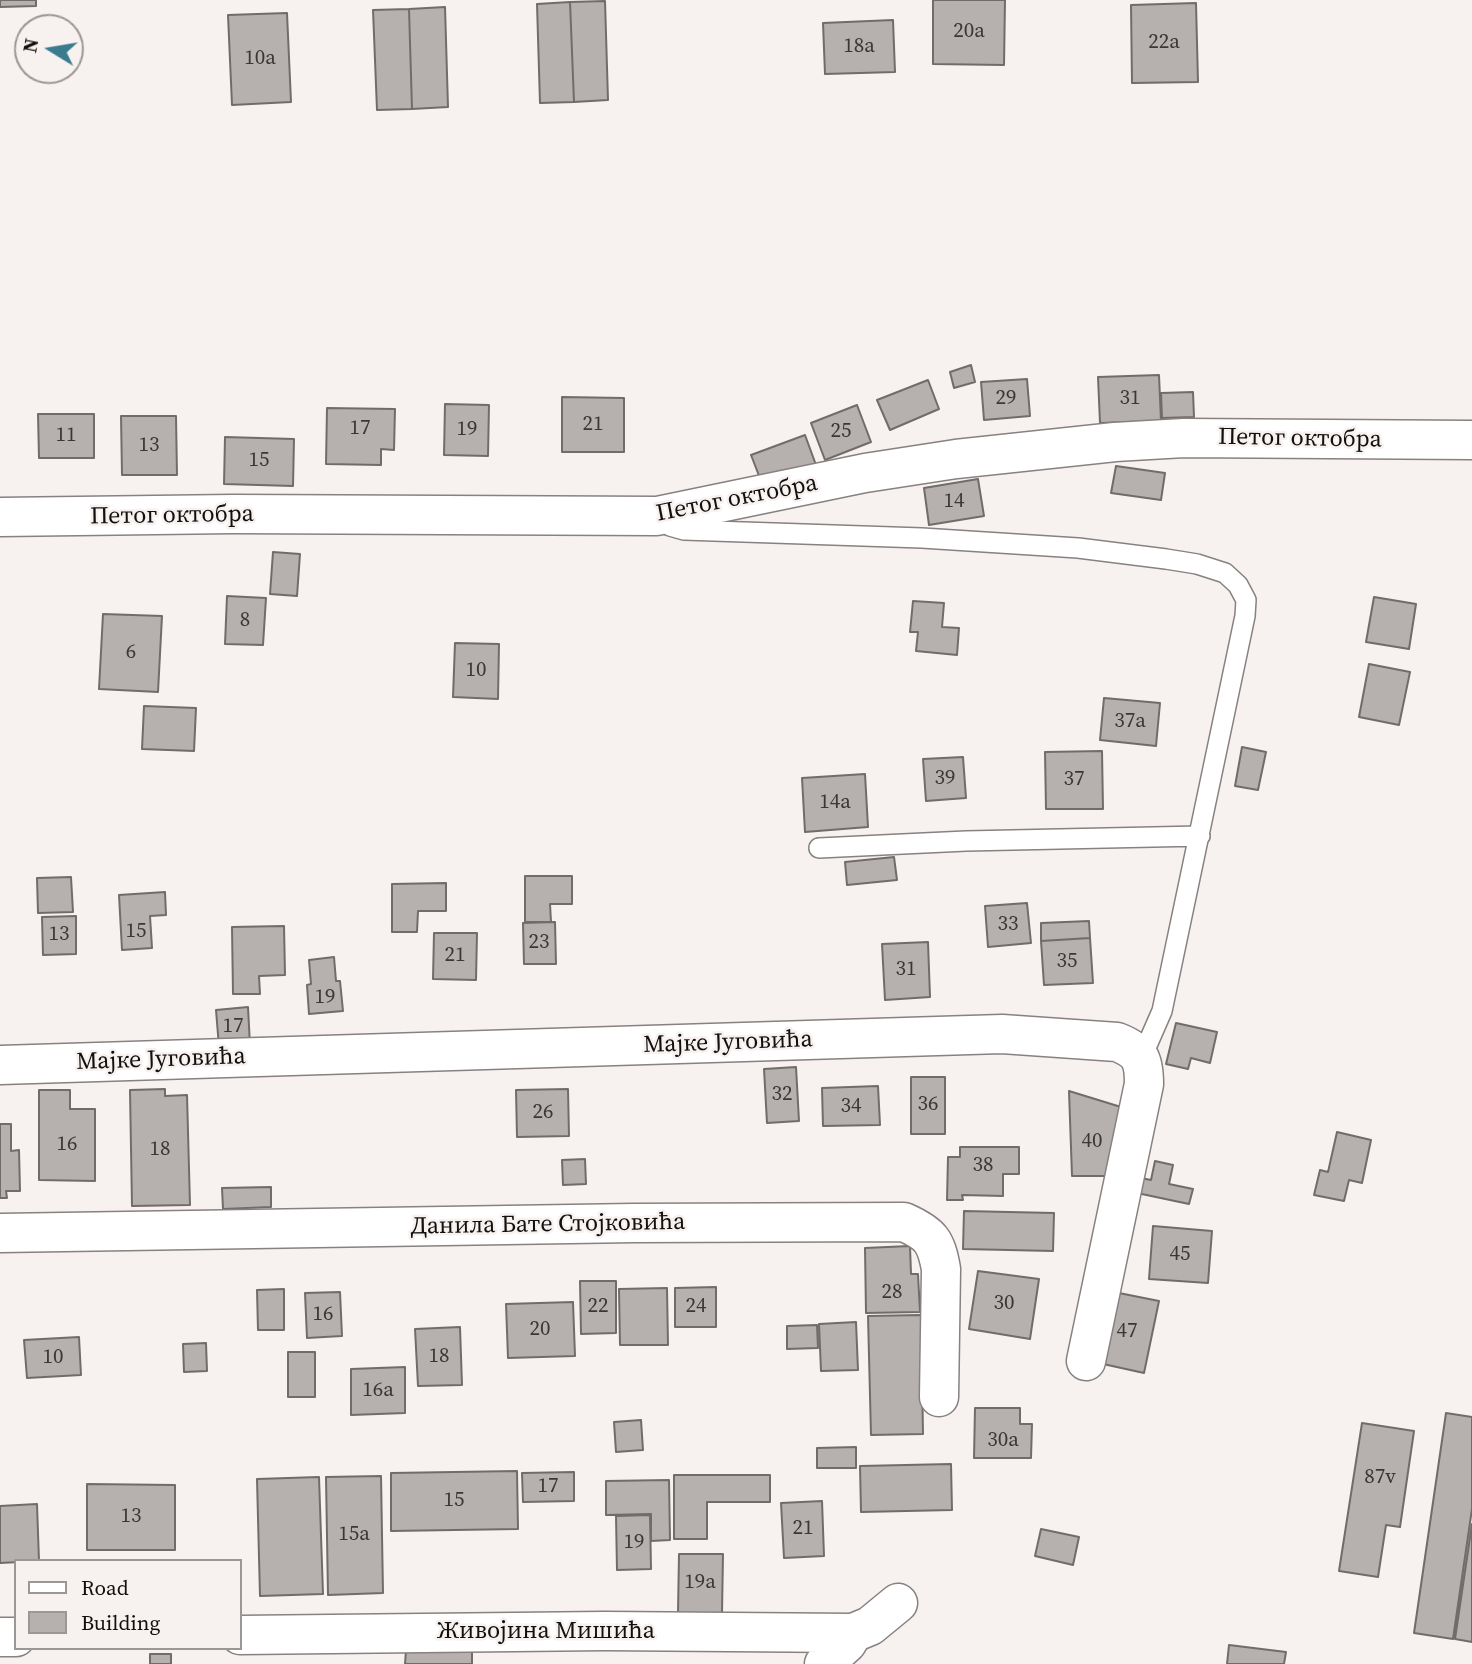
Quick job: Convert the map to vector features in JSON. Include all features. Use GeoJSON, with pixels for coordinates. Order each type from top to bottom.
{"type":"FeatureCollection","features":[{"type":"Feature","properties":{"kind":"street","name":"Петог октобра"},"geometry":{"type":"LineString","coordinates":[[0,517],[233,514],[657,516],[865,473],[956,459],[1115,442],[1184,438],[1472,440]]}},
{"type":"Feature","properties":{"kind":"street","name":"Мајке Југовића"},"geometry":{"type":"LineString","coordinates":[[0,1065],[1002,1034],[1117,1042],[1133,1048],[1141,1059]]}},
{"type":"Feature","properties":{"kind":"street"},"geometry":{"type":"LineString","coordinates":[[1086,1361],[1103,1271],[1141,1106],[1144,1070],[1141,1059]]}},
{"type":"Feature","properties":{"kind":"street","name":"Данила Бате Стојковића"},"geometry":{"type":"LineString","coordinates":[[0,1233],[648,1223],[904,1222],[932,1238],[938,1254],[941,1269],[939,1396]]}},
{"type":"Feature","properties":{"kind":"street"},"geometry":{"type":"LineString","coordinates":[[824,1664],[847,1643],[853,1633],[870,1626],[898,1603]]}},
{"type":"Feature","properties":{"kind":"street","name":"Живојина Мишића"},"geometry":{"type":"LineString","coordinates":[[242,1635],[591,1631],[853,1633]]}},
{"type":"Feature","properties":{"kind":"lane"},"geometry":{"type":"LineString","coordinates":[[657,516],[670,526],[684,530],[922,538],[1077,548],[1166,559],[1225,573],[1238,585],[1246,600],[1245,616],[1200,836],[1162,1011],[1141,1059]]}},
{"type":"Feature","properties":{"kind":"lane"},"geometry":{"type":"LineString","coordinates":[[819,848],[966,841],[1200,836]]}},
{"type":"Feature","properties":{"kind":"building"},"geometry":{"type":"Polygon","coordinates":[[[0,0],[36,0],[36,6],[0,7],[0,0]]]}},
{"type":"Feature","properties":{"kind":"building"},"geometry":{"type":"Polygon","coordinates":[[[933,0],[1005,0],[1004,65],[933,64],[933,0]]]}},
{"type":"Feature","properties":{"kind":"building"},"geometry":{"type":"Polygon","coordinates":[[[605,1],[608,100],[574,102],[570,2],[605,1]]]}},
{"type":"Feature","properties":{"kind":"building"},"geometry":{"type":"Polygon","coordinates":[[[570,2],[574,102],[540,103],[537,4],[570,2]]]}},
{"type":"Feature","properties":{"kind":"building"},"geometry":{"type":"Polygon","coordinates":[[[1196,3],[1198,82],[1132,83],[1131,5],[1196,3]]]}},
{"type":"Feature","properties":{"kind":"building"},"geometry":{"type":"Polygon","coordinates":[[[445,7],[448,107],[412,109],[409,9],[445,7]]]}},
{"type":"Feature","properties":{"kind":"building"},"geometry":{"type":"Polygon","coordinates":[[[409,9],[412,109],[377,110],[373,10],[409,9]]]}},
{"type":"Feature","properties":{"kind":"building"},"geometry":{"type":"Polygon","coordinates":[[[287,13],[291,102],[232,105],[228,15],[287,13]]]}},
{"type":"Feature","properties":{"kind":"building"},"geometry":{"type":"Polygon","coordinates":[[[893,20],[895,72],[825,74],[823,23],[893,20]]]}},
{"type":"Feature","properties":{"kind":"building"},"geometry":{"type":"Polygon","coordinates":[[[971,365],[975,382],[954,388],[950,372],[971,365]]]}},
{"type":"Feature","properties":{"kind":"building"},"geometry":{"type":"Polygon","coordinates":[[[1159,375],[1161,421],[1100,423],[1098,377],[1159,375]]]}},
{"type":"Feature","properties":{"kind":"building"},"geometry":{"type":"Polygon","coordinates":[[[1027,379],[1030,416],[984,420],[981,382],[1027,379]]]}},
{"type":"Feature","properties":{"kind":"building"},"geometry":{"type":"Polygon","coordinates":[[[928,380],[939,409],[890,430],[877,400],[928,380]]]}},
{"type":"Feature","properties":{"kind":"building"},"geometry":{"type":"Polygon","coordinates":[[[1193,392],[1194,417],[1162,418],[1161,393],[1193,392]]]}},
{"type":"Feature","properties":{"kind":"building"},"geometry":{"type":"Polygon","coordinates":[[[562,397],[624,398],[624,452],[562,452],[562,397]]]}},
{"type":"Feature","properties":{"kind":"building"},"geometry":{"type":"Polygon","coordinates":[[[445,404],[489,405],[488,456],[444,455],[445,404]]]}},
{"type":"Feature","properties":{"kind":"building"},"geometry":{"type":"Polygon","coordinates":[[[857,405],[871,442],[825,460],[811,423],[857,405]]]}},
{"type":"Feature","properties":{"kind":"building"},"geometry":{"type":"Polygon","coordinates":[[[327,408],[395,409],[394,450],[381,449],[381,465],[326,464],[327,408]]]}},
{"type":"Feature","properties":{"kind":"building"},"geometry":{"type":"Polygon","coordinates":[[[38,414],[94,414],[94,458],[39,458],[38,414]]]}},
{"type":"Feature","properties":{"kind":"building"},"geometry":{"type":"Polygon","coordinates":[[[121,416],[176,416],[177,475],[122,475],[121,416]]]}},
{"type":"Feature","properties":{"kind":"building"},"geometry":{"type":"Polygon","coordinates":[[[805,435],[816,465],[763,486],[751,455],[805,435]]]}},
{"type":"Feature","properties":{"kind":"building"},"geometry":{"type":"Polygon","coordinates":[[[225,437],[294,439],[293,486],[224,484],[225,437]]]}},
{"type":"Feature","properties":{"kind":"building"},"geometry":{"type":"Polygon","coordinates":[[[1116,466],[1165,473],[1161,500],[1111,493],[1116,466]]]}},
{"type":"Feature","properties":{"kind":"building"},"geometry":{"type":"Polygon","coordinates":[[[978,479],[984,516],[929,525],[924,488],[978,479]]]}},
{"type":"Feature","properties":{"kind":"building"},"geometry":{"type":"Polygon","coordinates":[[[273,552],[300,554],[297,596],[270,594],[273,552]]]}},
{"type":"Feature","properties":{"kind":"building"},"geometry":{"type":"Polygon","coordinates":[[[227,596],[266,598],[263,645],[225,644],[227,596]]]}},
{"type":"Feature","properties":{"kind":"building"},"geometry":{"type":"Polygon","coordinates":[[[1374,597],[1416,604],[1409,649],[1366,642],[1374,597]]]}},
{"type":"Feature","properties":{"kind":"building"},"geometry":{"type":"Polygon","coordinates":[[[913,601],[944,603],[942,627],[959,628],[957,655],[916,651],[918,632],[910,632],[913,601]]]}},
{"type":"Feature","properties":{"kind":"building"},"geometry":{"type":"Polygon","coordinates":[[[103,614],[162,616],[158,692],[99,689],[103,614]]]}},
{"type":"Feature","properties":{"kind":"building"},"geometry":{"type":"Polygon","coordinates":[[[455,643],[499,644],[498,699],[453,697],[455,643]]]}},
{"type":"Feature","properties":{"kind":"building"},"geometry":{"type":"Polygon","coordinates":[[[1369,664],[1410,672],[1399,725],[1359,717],[1369,664]]]}},
{"type":"Feature","properties":{"kind":"building"},"geometry":{"type":"Polygon","coordinates":[[[1104,698],[1160,703],[1156,746],[1100,740],[1104,698]]]}},
{"type":"Feature","properties":{"kind":"building"},"geometry":{"type":"Polygon","coordinates":[[[144,706],[196,708],[194,751],[142,749],[144,706]]]}},
{"type":"Feature","properties":{"kind":"building"},"geometry":{"type":"Polygon","coordinates":[[[1242,747],[1266,752],[1258,790],[1235,786],[1242,747]]]}},
{"type":"Feature","properties":{"kind":"building"},"geometry":{"type":"Polygon","coordinates":[[[1102,751],[1103,809],[1046,809],[1045,752],[1102,751]]]}},
{"type":"Feature","properties":{"kind":"building"},"geometry":{"type":"Polygon","coordinates":[[[963,757],[966,798],[926,801],[923,759],[963,757]]]}},
{"type":"Feature","properties":{"kind":"building"},"geometry":{"type":"Polygon","coordinates":[[[865,774],[868,827],[805,832],[802,778],[865,774]]]}},
{"type":"Feature","properties":{"kind":"building"},"geometry":{"type":"Polygon","coordinates":[[[894,857],[897,880],[847,885],[845,862],[894,857]]]}},
{"type":"Feature","properties":{"kind":"building"},"geometry":{"type":"Polygon","coordinates":[[[525,876],[572,876],[572,904],[550,904],[551,922],[525,922],[525,876]]]}},
{"type":"Feature","properties":{"kind":"building"},"geometry":{"type":"Polygon","coordinates":[[[71,877],[73,912],[38,913],[37,878],[71,877]]]}},
{"type":"Feature","properties":{"kind":"building"},"geometry":{"type":"Polygon","coordinates":[[[446,883],[446,911],[418,911],[417,932],[392,932],[392,884],[446,883]]]}},
{"type":"Feature","properties":{"kind":"building"},"geometry":{"type":"Polygon","coordinates":[[[165,892],[166,915],[150,916],[152,948],[122,950],[119,895],[165,892]]]}},
{"type":"Feature","properties":{"kind":"building"},"geometry":{"type":"Polygon","coordinates":[[[1027,903],[1031,943],[988,947],[985,906],[1027,903]]]}},
{"type":"Feature","properties":{"kind":"building"},"geometry":{"type":"Polygon","coordinates":[[[76,916],[76,954],[43,955],[42,917],[76,916]]]}},
{"type":"Feature","properties":{"kind":"building"},"geometry":{"type":"Polygon","coordinates":[[[1089,921],[1090,938],[1041,941],[1041,923],[1089,921]]]}},
{"type":"Feature","properties":{"kind":"building"},"geometry":{"type":"Polygon","coordinates":[[[555,922],[556,964],[524,964],[523,923],[555,922]]]}},
{"type":"Feature","properties":{"kind":"building"},"geometry":{"type":"Polygon","coordinates":[[[284,926],[285,975],[259,976],[260,994],[233,994],[232,927],[284,926]]]}},
{"type":"Feature","properties":{"kind":"building"},"geometry":{"type":"Polygon","coordinates":[[[434,933],[477,933],[476,980],[433,979],[434,933]]]}},
{"type":"Feature","properties":{"kind":"building"},"geometry":{"type":"Polygon","coordinates":[[[1090,938],[1093,983],[1044,985],[1041,941],[1090,938]]]}},
{"type":"Feature","properties":{"kind":"building"},"geometry":{"type":"Polygon","coordinates":[[[928,942],[930,997],[885,1000],[882,944],[928,942]]]}},
{"type":"Feature","properties":{"kind":"building"},"geometry":{"type":"Polygon","coordinates":[[[334,957],[343,1011],[309,1014],[309,960],[334,957]]]}},
{"type":"Feature","properties":{"kind":"building"},"geometry":{"type":"Polygon","coordinates":[[[248,1007],[250,1045],[219,1047],[216,1010],[248,1007]]]}},
{"type":"Feature","properties":{"kind":"building"},"geometry":{"type":"Polygon","coordinates":[[[1176,1023],[1217,1032],[1210,1063],[1191,1058],[1188,1069],[1166,1064],[1176,1023]]]}},
{"type":"Feature","properties":{"kind":"building"},"geometry":{"type":"Polygon","coordinates":[[[796,1067],[799,1121],[767,1123],[764,1069],[796,1067]]]}},
{"type":"Feature","properties":{"kind":"building"},"geometry":{"type":"Polygon","coordinates":[[[911,1077],[945,1077],[945,1134],[911,1134],[911,1077]]]}},
{"type":"Feature","properties":{"kind":"building"},"geometry":{"type":"Polygon","coordinates":[[[878,1086],[880,1125],[823,1126],[822,1088],[878,1086]]]}},
{"type":"Feature","properties":{"kind":"building"},"geometry":{"type":"Polygon","coordinates":[[[165,1089],[165,1096],[187,1095],[190,1205],[132,1206],[130,1090],[165,1089]]]}},
{"type":"Feature","properties":{"kind":"building"},"geometry":{"type":"Polygon","coordinates":[[[568,1089],[569,1136],[517,1137],[516,1090],[568,1089]]]}},
{"type":"Feature","properties":{"kind":"building"},"geometry":{"type":"Polygon","coordinates":[[[39,1090],[70,1090],[70,1109],[95,1109],[95,1181],[39,1180],[39,1090]]]}},
{"type":"Feature","properties":{"kind":"building"},"geometry":{"type":"Polygon","coordinates":[[[1069,1091],[1121,1107],[1106,1176],[1072,1176],[1069,1091]]]}},
{"type":"Feature","properties":{"kind":"building"},"geometry":{"type":"Polygon","coordinates":[[[0,1124],[11,1124],[11,1151],[19,1150],[20,1191],[6,1191],[7,1198],[0,1198],[0,1124]]]}},
{"type":"Feature","properties":{"kind":"building"},"geometry":{"type":"Polygon","coordinates":[[[1337,1132],[1371,1140],[1362,1183],[1349,1180],[1344,1201],[1314,1195],[1320,1170],[1328,1172],[1337,1132]]]}},
{"type":"Feature","properties":{"kind":"building"},"geometry":{"type":"Polygon","coordinates":[[[960,1147],[1019,1147],[1019,1174],[1003,1174],[1003,1196],[962,1195],[963,1200],[947,1200],[948,1157],[960,1157],[960,1147]]]}},
{"type":"Feature","properties":{"kind":"building"},"geometry":{"type":"Polygon","coordinates":[[[585,1159],[586,1184],[563,1185],[562,1160],[585,1159]]]}},
{"type":"Feature","properties":{"kind":"building"},"geometry":{"type":"Polygon","coordinates":[[[1155,1161],[1173,1165],[1169,1184],[1193,1189],[1189,1204],[1137,1193],[1141,1178],[1151,1180],[1155,1161]]]}},
{"type":"Feature","properties":{"kind":"building"},"geometry":{"type":"Polygon","coordinates":[[[271,1187],[271,1207],[223,1209],[222,1188],[271,1187]]]}},
{"type":"Feature","properties":{"kind":"building"},"geometry":{"type":"Polygon","coordinates":[[[964,1211],[1054,1213],[1053,1251],[963,1249],[964,1211]]]}},
{"type":"Feature","properties":{"kind":"building"},"geometry":{"type":"Polygon","coordinates":[[[1153,1226],[1212,1231],[1208,1283],[1149,1279],[1153,1226]]]}},
{"type":"Feature","properties":{"kind":"building"},"geometry":{"type":"Polygon","coordinates":[[[910,1246],[911,1274],[918,1274],[920,1312],[866,1313],[865,1248],[910,1246]]]}},
{"type":"Feature","properties":{"kind":"building"},"geometry":{"type":"Polygon","coordinates":[[[978,1271],[1039,1279],[1030,1339],[969,1329],[978,1271]]]}},
{"type":"Feature","properties":{"kind":"building"},"geometry":{"type":"Polygon","coordinates":[[[580,1281],[616,1281],[616,1333],[581,1334],[580,1281]]]}},
{"type":"Feature","properties":{"kind":"building"},"geometry":{"type":"Polygon","coordinates":[[[716,1287],[716,1327],[675,1327],[675,1288],[716,1287]]]}},
{"type":"Feature","properties":{"kind":"building"},"geometry":{"type":"Polygon","coordinates":[[[667,1288],[668,1345],[620,1345],[619,1289],[667,1288]]]}},
{"type":"Feature","properties":{"kind":"building"},"geometry":{"type":"Polygon","coordinates":[[[284,1289],[284,1330],[258,1330],[257,1290],[284,1289]]]}},
{"type":"Feature","properties":{"kind":"building"},"geometry":{"type":"Polygon","coordinates":[[[1109,1291],[1159,1301],[1144,1373],[1094,1362],[1109,1291]]]}},
{"type":"Feature","properties":{"kind":"building"},"geometry":{"type":"Polygon","coordinates":[[[340,1292],[342,1336],[307,1338],[305,1293],[340,1292]]]}},
{"type":"Feature","properties":{"kind":"building"},"geometry":{"type":"Polygon","coordinates":[[[573,1302],[575,1356],[508,1358],[506,1304],[573,1302]]]}},
{"type":"Feature","properties":{"kind":"building"},"geometry":{"type":"Polygon","coordinates":[[[921,1315],[923,1434],[871,1435],[868,1316],[921,1315]]]}},
{"type":"Feature","properties":{"kind":"building"},"geometry":{"type":"Polygon","coordinates":[[[856,1322],[858,1370],[821,1371],[819,1324],[856,1322]]]}},
{"type":"Feature","properties":{"kind":"building"},"geometry":{"type":"Polygon","coordinates":[[[817,1325],[818,1348],[787,1349],[787,1326],[817,1325]]]}},
{"type":"Feature","properties":{"kind":"building"},"geometry":{"type":"Polygon","coordinates":[[[460,1327],[462,1385],[418,1386],[415,1329],[460,1327]]]}},
{"type":"Feature","properties":{"kind":"building"},"geometry":{"type":"Polygon","coordinates":[[[79,1337],[81,1375],[27,1378],[24,1340],[79,1337]]]}},
{"type":"Feature","properties":{"kind":"building"},"geometry":{"type":"Polygon","coordinates":[[[206,1343],[207,1371],[184,1372],[183,1344],[206,1343]]]}},
{"type":"Feature","properties":{"kind":"building"},"geometry":{"type":"Polygon","coordinates":[[[288,1352],[315,1352],[315,1397],[288,1397],[288,1352]]]}},
{"type":"Feature","properties":{"kind":"building"},"geometry":{"type":"Polygon","coordinates":[[[405,1367],[405,1413],[351,1415],[351,1369],[405,1367]]]}},
{"type":"Feature","properties":{"kind":"building"},"geometry":{"type":"Polygon","coordinates":[[[975,1408],[1020,1408],[1020,1424],[1032,1424],[1031,1458],[974,1458],[975,1408]]]}},
{"type":"Feature","properties":{"kind":"building"},"geometry":{"type":"Polygon","coordinates":[[[1446,1413],[1472,1417],[1472,1509],[1453,1639],[1414,1633],[1446,1413]]]}},
{"type":"Feature","properties":{"kind":"building"},"geometry":{"type":"Polygon","coordinates":[[[641,1420],[643,1450],[616,1452],[614,1422],[641,1420]]]}},
{"type":"Feature","properties":{"kind":"building"},"geometry":{"type":"Polygon","coordinates":[[[1362,1423],[1414,1431],[1400,1527],[1386,1525],[1378,1577],[1339,1571],[1362,1423]]]}},
{"type":"Feature","properties":{"kind":"building"},"geometry":{"type":"Polygon","coordinates":[[[856,1447],[856,1468],[817,1468],[817,1448],[856,1447]]]}},
{"type":"Feature","properties":{"kind":"building"},"geometry":{"type":"Polygon","coordinates":[[[951,1464],[952,1510],[861,1512],[860,1466],[951,1464]]]}},
{"type":"Feature","properties":{"kind":"building"},"geometry":{"type":"Polygon","coordinates":[[[517,1471],[518,1529],[391,1531],[391,1473],[517,1471]]]}},
{"type":"Feature","properties":{"kind":"building"},"geometry":{"type":"Polygon","coordinates":[[[574,1472],[574,1501],[523,1502],[522,1473],[574,1472]]]}},
{"type":"Feature","properties":{"kind":"building"},"geometry":{"type":"Polygon","coordinates":[[[674,1475],[770,1475],[770,1502],[707,1502],[707,1539],[674,1539],[674,1475]]]}},
{"type":"Feature","properties":{"kind":"building"},"geometry":{"type":"Polygon","coordinates":[[[381,1476],[383,1593],[328,1595],[326,1477],[381,1476]]]}},
{"type":"Feature","properties":{"kind":"building"},"geometry":{"type":"Polygon","coordinates":[[[319,1477],[323,1594],[260,1596],[257,1479],[319,1477]]]}},
{"type":"Feature","properties":{"kind":"building"},"geometry":{"type":"Polygon","coordinates":[[[669,1480],[670,1540],[651,1541],[651,1514],[606,1515],[606,1481],[669,1480]]]}},
{"type":"Feature","properties":{"kind":"building"},"geometry":{"type":"Polygon","coordinates":[[[87,1484],[175,1485],[175,1550],[87,1550],[87,1484]]]}},
{"type":"Feature","properties":{"kind":"building"},"geometry":{"type":"Polygon","coordinates":[[[822,1501],[824,1556],[784,1558],[781,1503],[822,1501]]]}},
{"type":"Feature","properties":{"kind":"building"},"geometry":{"type":"Polygon","coordinates":[[[37,1504],[39,1559],[14,1559],[14,1562],[0,1563],[0,1506],[37,1504]]]}},
{"type":"Feature","properties":{"kind":"building"},"geometry":{"type":"Polygon","coordinates":[[[650,1515],[651,1569],[617,1570],[616,1516],[650,1515]]]}},
{"type":"Feature","properties":{"kind":"building"},"geometry":{"type":"Polygon","coordinates":[[[1472,1524],[1472,1642],[1455,1639],[1472,1524]]]}},
{"type":"Feature","properties":{"kind":"building"},"geometry":{"type":"Polygon","coordinates":[[[1041,1529],[1079,1537],[1073,1565],[1035,1556],[1041,1529]]]}},
{"type":"Feature","properties":{"kind":"building"},"geometry":{"type":"Polygon","coordinates":[[[679,1554],[723,1554],[722,1613],[678,1613],[679,1554]]]}},
{"type":"Feature","properties":{"kind":"building"},"geometry":{"type":"Polygon","coordinates":[[[1229,1645],[1286,1652],[1284,1664],[1227,1664],[1229,1645]]]}},
{"type":"Feature","properties":{"kind":"building"},"geometry":{"type":"Polygon","coordinates":[[[406,1650],[472,1650],[472,1664],[405,1664],[406,1650]]]}},
{"type":"Feature","properties":{"kind":"building"},"geometry":{"type":"Polygon","coordinates":[[[150,1654],[171,1654],[171,1664],[150,1664],[150,1654]]]}}]}
